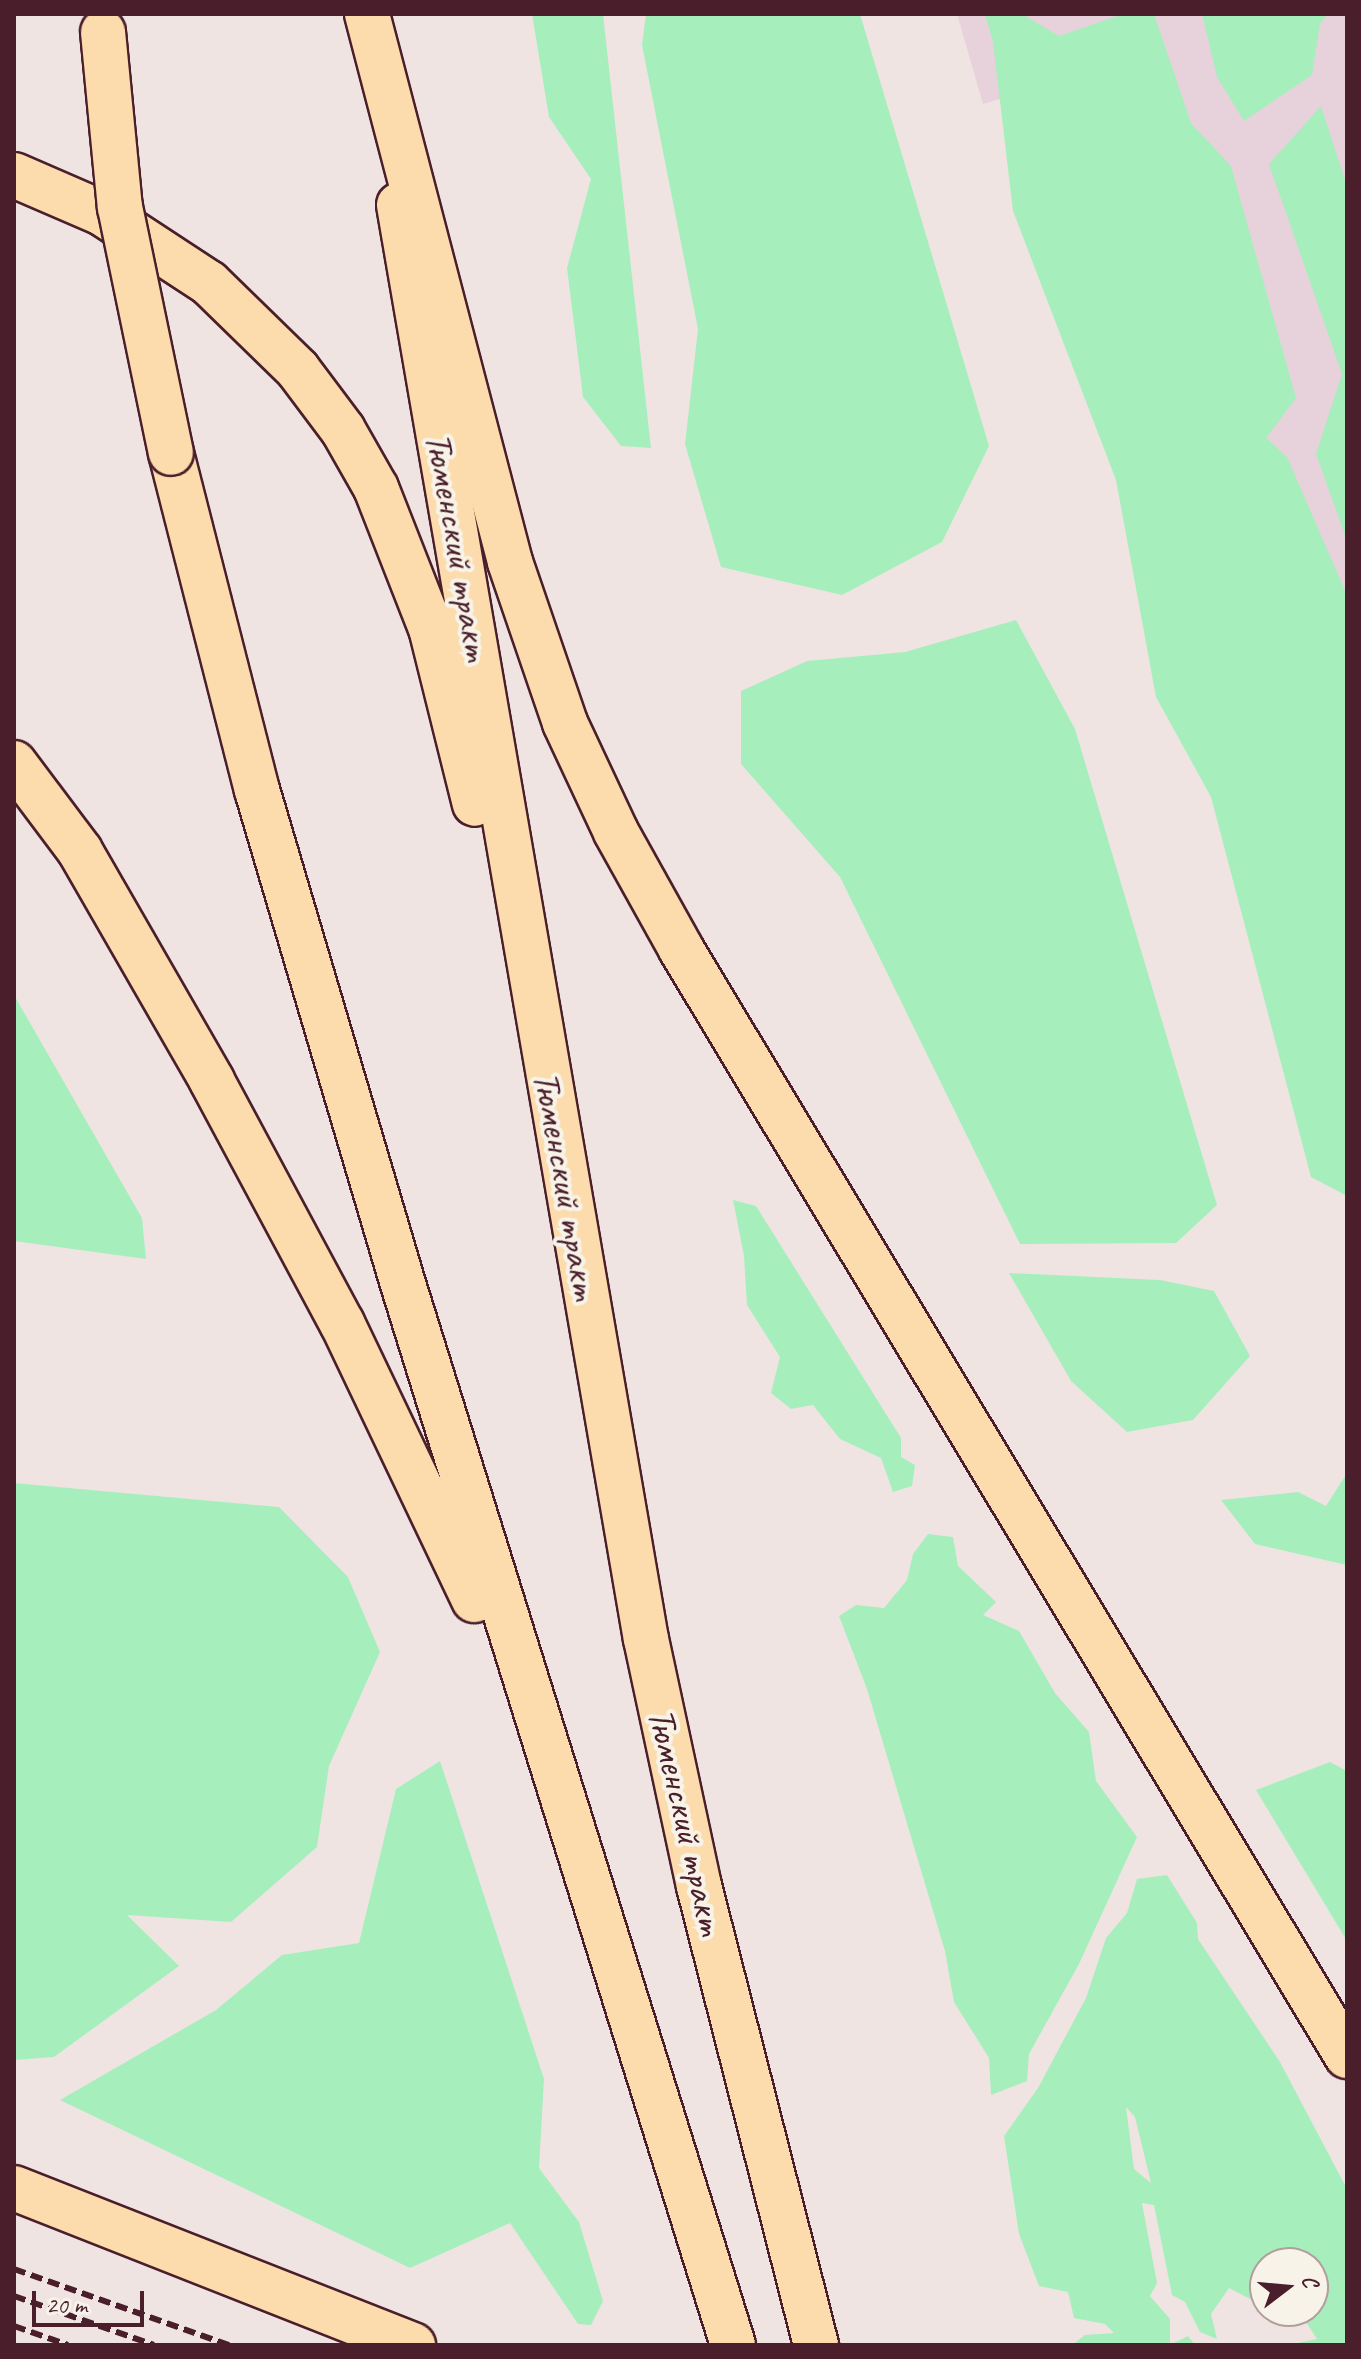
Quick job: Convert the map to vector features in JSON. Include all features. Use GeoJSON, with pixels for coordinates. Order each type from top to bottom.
{"type":"FeatureCollection","features":[{"type":"Feature","properties":{"kind":"main road"},"geometry":{"type":"LineString","coordinates":[[103,23],[122,220],[171,453],[257,790],[554,1781],[733,2345]]}},
{"type":"Feature","properties":{"kind":"main road"},"geometry":{"type":"LineString","coordinates":[[368,24],[514,575],[565,723],[616,832],[681,949],[1347,2056]]}},
{"type":"Feature","properties":{"kind":"main road","name":"Тюменский тракт"},"geometry":{"type":"LineString","coordinates":[[368,24],[561,1161],[646,1639],[699,1886],[816,2345]]}},
{"type":"Feature","properties":{"kind":"main road"},"geometry":{"type":"LineString","coordinates":[[14,175],[102,213],[209,283],[298,370],[343,430],[376,488],[431,628],[561,1161]]}},
{"type":"Feature","properties":{"kind":"main road"},"geometry":{"type":"LineString","coordinates":[[14,763],[80,851],[132,938],[342,1323],[444,1531],[554,1781]]}},
{"type":"Feature","properties":{"kind":"main road"},"geometry":{"type":"LineString","coordinates":[[14,2188],[413,2345]]}},
{"type":"Feature","properties":{"kind":"shaded area"},"geometry":{"type":"Polygon","coordinates":[[[957,14],[1347,14],[1347,872],[1092,71],[983,104],[957,14]]]}},
{"type":"Feature","properties":{"kind":"green space"},"geometry":{"type":"Polygon","coordinates":[[[532,14],[603,14],[651,448],[621,446],[583,397],[567,268],[591,179],[549,117],[532,14]]]}},
{"type":"Feature","properties":{"kind":"green space"},"geometry":{"type":"Polygon","coordinates":[[[646,14],[860,14],[989,446],[942,542],[842,595],[721,567],[685,444],[698,329],[642,45],[646,14]]]}},
{"type":"Feature","properties":{"kind":"green space"},"geometry":{"type":"Polygon","coordinates":[[[985,14],[1022,14],[1059,36],[1123,14],[1154,14],[1191,123],[1231,166],[1296,398],[1266,438],[1287,457],[1347,595],[1347,1196],[1311,1177],[1211,797],[1156,697],[1116,480],[1013,211],[993,42],[985,14]]]}},
{"type":"Feature","properties":{"kind":"green space"},"geometry":{"type":"Polygon","coordinates":[[[1202,14],[1328,14],[1320,24],[1312,75],[1244,121],[1217,77],[1202,14]]]}},
{"type":"Feature","properties":{"kind":"green space"},"geometry":{"type":"Polygon","coordinates":[[[1321,106],[1347,186],[1347,541],[1316,454],[1342,374],[1269,164],[1321,106]]]}},
{"type":"Feature","properties":{"kind":"green space"},"geometry":{"type":"Polygon","coordinates":[[[1016,620],[1075,729],[1217,1205],[1176,1243],[1020,1244],[840,877],[741,764],[741,691],[807,661],[905,652],[1016,620]]]}},
{"type":"Feature","properties":{"kind":"green space"},"geometry":{"type":"Polygon","coordinates":[[[14,995],[142,1218],[146,1259],[14,1241],[14,995]]]}},
{"type":"Feature","properties":{"kind":"green space"},"geometry":{"type":"Polygon","coordinates":[[[733,1200],[756,1206],[901,1438],[901,1457],[915,1465],[912,1486],[893,1492],[881,1458],[840,1439],[813,1405],[791,1409],[771,1393],[780,1357],[747,1305],[744,1256],[733,1200]]]}},
{"type":"Feature","properties":{"kind":"green space"},"geometry":{"type":"Polygon","coordinates":[[[1009,1273],[1160,1280],[1214,1291],[1250,1356],[1193,1420],[1127,1432],[1071,1381],[1009,1273]]]}},
{"type":"Feature","properties":{"kind":"green space"},"geometry":{"type":"Polygon","coordinates":[[[1347,1473],[1347,1565],[1255,1544],[1221,1500],[1298,1492],[1326,1506],[1347,1473]]]}},
{"type":"Feature","properties":{"kind":"green space"},"geometry":{"type":"Polygon","coordinates":[[[14,1483],[279,1507],[348,1577],[380,1652],[329,1766],[317,1847],[231,1922],[127,1915],[179,1966],[54,2057],[14,2060],[14,1483]]]}},
{"type":"Feature","properties":{"kind":"green space"},"geometry":{"type":"Polygon","coordinates":[[[928,1534],[953,1537],[958,1566],[996,1602],[983,1615],[1019,1631],[1055,1693],[1089,1732],[1096,1781],[1137,1837],[1079,1964],[1029,2054],[1027,2081],[991,2095],[989,2058],[954,2002],[945,1951],[867,1689],[839,1616],[856,1605],[884,1608],[907,1580],[913,1554],[928,1534]]]}},
{"type":"Feature","properties":{"kind":"green space"},"geometry":{"type":"Polygon","coordinates":[[[440,1761],[544,2079],[539,2168],[579,2222],[603,2301],[591,2325],[578,2324],[510,2223],[410,2268],[60,2100],[216,2010],[282,1955],[359,1943],[396,1789],[440,1761]]]}},
{"type":"Feature","properties":{"kind":"green space"},"geometry":{"type":"Polygon","coordinates":[[[1330,1762],[1347,1771],[1347,1941],[1256,1790],[1330,1762]]]}},
{"type":"Feature","properties":{"kind":"green space"},"geometry":{"type":"Polygon","coordinates":[[[1167,1875],[1197,1923],[1198,1939],[1280,2062],[1347,2189],[1347,2345],[1287,2345],[1317,2339],[1309,2327],[1329,2327],[1329,2247],[1249,2247],[1249,2298],[1229,2288],[1211,2314],[1217,2339],[1200,2332],[1185,2302],[1172,2295],[1154,2205],[1142,2203],[1157,2283],[1150,2296],[1170,2319],[1170,2345],[1072,2345],[1085,2335],[1114,2333],[1105,2324],[1074,2318],[1068,2292],[1039,2286],[1019,2234],[1004,2136],[1038,2088],[1086,1998],[1106,1938],[1127,1913],[1137,1879],[1167,1875]],[[1126,2107],[1134,2169],[1151,2183],[1135,2117],[1126,2107]]]}},
{"type":"Feature","properties":{"kind":"green space"},"geometry":{"type":"Polygon","coordinates":[[[1188,2336],[1195,2345],[1170,2345],[1188,2336]]]}},
{"type":"Feature","properties":{"kind":"railway"},"geometry":{"type":"LineString","coordinates":[[14,2269],[229,2345]]}},
{"type":"Feature","properties":{"kind":"railway"},"geometry":{"type":"LineString","coordinates":[[14,2296],[154,2345]]}},
{"type":"Feature","properties":{"kind":"railway"},"geometry":{"type":"LineString","coordinates":[[14,2326],[68,2345]]}}]}
